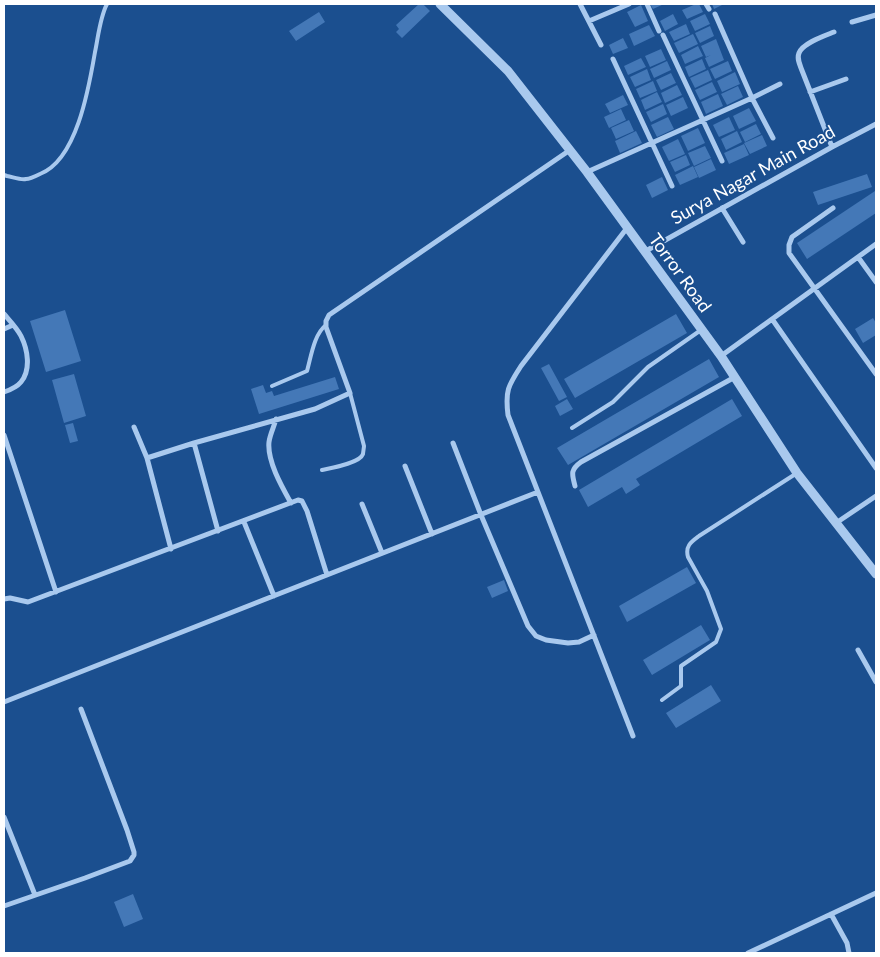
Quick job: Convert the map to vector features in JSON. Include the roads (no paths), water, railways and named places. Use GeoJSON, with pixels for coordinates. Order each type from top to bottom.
{"type":"FeatureCollection","features":[{"type":"Feature","properties":{"kind":"street","name":"Torror Road"},"geometry":{"type":"LineString","coordinates":[[440,4],[508,70],[587,172],[721,356],[797,473],[876,574]]}},
{"type":"Feature","properties":{"kind":"street"},"geometry":{"type":"LineString","coordinates":[[580,4],[601,45]]}},
{"type":"Feature","properties":{"kind":"street"},"geometry":{"type":"LineString","coordinates":[[589,21],[628,4]]}},
{"type":"Feature","properties":{"kind":"street"},"geometry":{"type":"LineString","coordinates":[[647,4],[722,161]]}},
{"type":"Feature","properties":{"kind":"street"},"geometry":{"type":"LineString","coordinates":[[715,14],[752,98],[773,138]]}},
{"type":"Feature","properties":{"kind":"street"},"geometry":{"type":"LineString","coordinates":[[852,22],[876,15]]}},
{"type":"Feature","properties":{"kind":"street"},"geometry":{"type":"LineString","coordinates":[[832,147],[798,59],[799,52],[805,45],[834,32]]}},
{"type":"Feature","properties":{"kind":"street"},"geometry":{"type":"LineString","coordinates":[[613,60],[672,186]]}},
{"type":"Feature","properties":{"kind":"street"},"geometry":{"type":"LineString","coordinates":[[810,92],[846,79]]}},
{"type":"Feature","properties":{"kind":"street"},"geometry":{"type":"LineString","coordinates":[[587,172],[780,84]]}},
{"type":"Feature","properties":{"kind":"street","name":"Surya Nagar Main Road"},"geometry":{"type":"LineString","coordinates":[[644,252],[876,124]]}},
{"type":"Feature","properties":{"kind":"street"},"geometry":{"type":"LineString","coordinates":[[146,458],[315,409],[350,393],[328,335],[326,321],[329,315],[570,150]]}},
{"type":"Feature","properties":{"kind":"street"},"geometry":{"type":"LineString","coordinates":[[722,208],[743,242]]}},
{"type":"Feature","properties":{"kind":"street"},"geometry":{"type":"LineString","coordinates":[[833,208],[792,237],[789,253],[876,374]]}},
{"type":"Feature","properties":{"kind":"street"},"geometry":{"type":"LineString","coordinates":[[627,228],[521,366],[508,389],[506,400],[508,415],[633,736]]}},
{"type":"Feature","properties":{"kind":"street"},"geometry":{"type":"LineString","coordinates":[[721,356],[876,244]]}},
{"type":"Feature","properties":{"kind":"street"},"geometry":{"type":"LineString","coordinates":[[858,256],[876,282]]}},
{"type":"Feature","properties":{"kind":"street"},"geometry":{"type":"LineString","coordinates":[[4,314],[21,336],[28,354],[26,370],[21,382],[4,392]]}},
{"type":"Feature","properties":{"kind":"street"},"geometry":{"type":"LineString","coordinates":[[772,319],[876,468]]}},
{"type":"Feature","properties":{"kind":"street"},"geometry":{"type":"LineString","coordinates":[[4,329],[13,325]]}},
{"type":"Feature","properties":{"kind":"street"},"geometry":{"type":"LineString","coordinates":[[575,486],[572,473],[574,467],[581,462],[735,377]]}},
{"type":"Feature","properties":{"kind":"street"},"geometry":{"type":"LineString","coordinates":[[276,419],[269,444],[271,457],[281,484],[291,502]]}},
{"type":"Feature","properties":{"kind":"street"},"geometry":{"type":"LineString","coordinates":[[134,427],[146,458],[171,549]]}},
{"type":"Feature","properties":{"kind":"street"},"geometry":{"type":"LineString","coordinates":[[4,435],[56,592]]}},
{"type":"Feature","properties":{"kind":"street"},"geometry":{"type":"LineString","coordinates":[[194,443],[218,531]]}},
{"type":"Feature","properties":{"kind":"street"},"geometry":{"type":"LineString","coordinates":[[453,443],[528,626],[536,636],[546,640],[568,643],[579,642],[594,635]]}},
{"type":"Feature","properties":{"kind":"street"},"geometry":{"type":"LineString","coordinates":[[405,466],[432,534]]}},
{"type":"Feature","properties":{"kind":"street"},"geometry":{"type":"LineString","coordinates":[[4,702],[538,492]]}},
{"type":"Feature","properties":{"kind":"street"},"geometry":{"type":"LineString","coordinates":[[836,523],[876,496]]}},
{"type":"Feature","properties":{"kind":"street"},"geometry":{"type":"LineString","coordinates":[[4,599],[10,598],[28,602],[298,500],[305,505],[327,575]]}},
{"type":"Feature","properties":{"kind":"street"},"geometry":{"type":"LineString","coordinates":[[362,504],[382,554]]}},
{"type":"Feature","properties":{"kind":"street"},"geometry":{"type":"LineString","coordinates":[[244,522],[274,596]]}},
{"type":"Feature","properties":{"kind":"street"},"geometry":{"type":"LineString","coordinates":[[858,650],[876,682]]}},
{"type":"Feature","properties":{"kind":"street"},"geometry":{"type":"LineString","coordinates":[[4,906],[130,861],[134,855],[127,830],[82,709]]}},
{"type":"Feature","properties":{"kind":"street"},"geometry":{"type":"LineString","coordinates":[[4,817],[35,895]]}},
{"type":"Feature","properties":{"kind":"street"},"geometry":{"type":"LineString","coordinates":[[748,953],[876,893]]}},
{"type":"Feature","properties":{"kind":"street"},"geometry":{"type":"LineString","coordinates":[[831,914],[847,942],[849,953]]}},
{"type":"Feature","properties":{"kind":"lane"},"geometry":{"type":"LineString","coordinates":[[4,175],[27,179],[46,172],[60,160],[72,141],[93,67],[98,34],[107,4]]}},
{"type":"Feature","properties":{"kind":"lane"},"geometry":{"type":"LineString","coordinates":[[272,386],[307,371],[321,329],[326,325]]}},
{"type":"Feature","properties":{"kind":"lane"},"geometry":{"type":"LineString","coordinates":[[572,428],[613,402],[648,367],[701,329]]}},
{"type":"Feature","properties":{"kind":"lane"},"geometry":{"type":"LineString","coordinates":[[322,470],[354,462],[363,454],[364,446],[350,393]]}},
{"type":"Feature","properties":{"kind":"lane"},"geometry":{"type":"LineString","coordinates":[[662,700],[681,686],[681,666],[716,642],[721,629],[707,591],[686,552],[688,546],[699,536],[797,473]]}}]}
